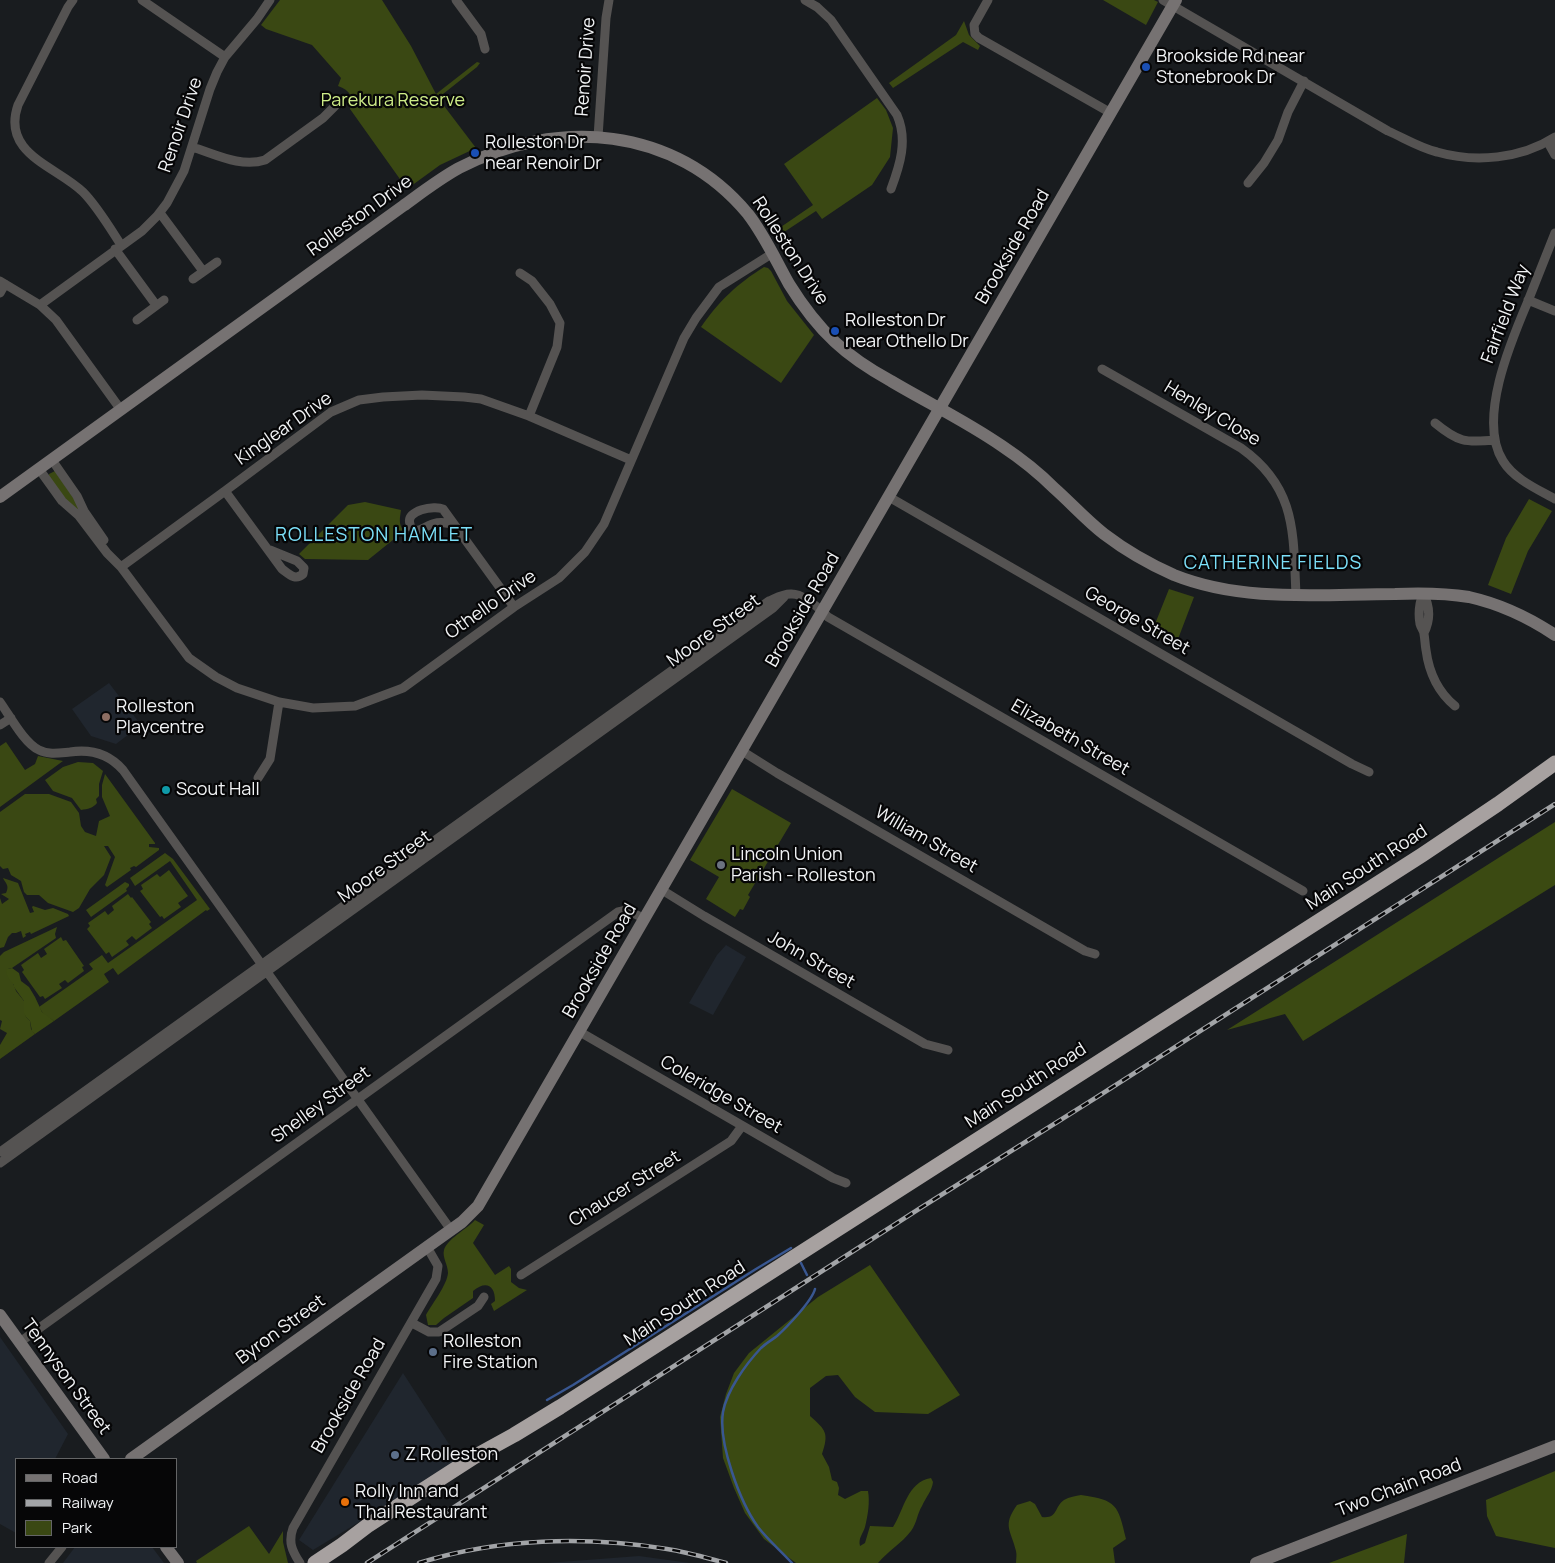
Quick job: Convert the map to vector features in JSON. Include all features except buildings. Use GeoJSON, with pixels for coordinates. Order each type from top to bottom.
{"type":"FeatureCollection","features":[{"type":"Feature","properties":{"kind":"highway"},"geometry":{"type":"LineString","coordinates":[[1513,794],[1521,782],[1555,754]]}},
{"type":"Feature","properties":{"kind":"highway","name":"Main South Road"},"geometry":{"type":"LineString","coordinates":[[315,1563],[367,1526],[474,1457],[514,1435],[1422,855],[1555,764]]}},
{"type":"Feature","properties":{"kind":"street"},"geometry":{"type":"LineString","coordinates":[[74,0],[68,7],[18,105],[15,118],[16,129],[19,141],[32,156],[74,184],[84,193],[118,247],[160,303],[137,320]]}},
{"type":"Feature","properties":{"kind":"street"},"geometry":{"type":"LineString","coordinates":[[142,0],[226,57]]}},
{"type":"Feature","properties":{"kind":"street","name":"Renoir Drive"},"geometry":{"type":"LineString","coordinates":[[40,305],[142,230],[160,213],[180,179],[217,72],[226,57],[270,0]]}},
{"type":"Feature","properties":{"kind":"street"},"geometry":{"type":"LineString","coordinates":[[456,0],[481,34],[485,48]]}},
{"type":"Feature","properties":{"kind":"street","name":"Renoir Drive"},"geometry":{"type":"LineString","coordinates":[[598,137],[609,0]]}},
{"type":"Feature","properties":{"kind":"street"},"geometry":{"type":"LineString","coordinates":[[805,0],[817,7],[831,20],[887,99],[898,118],[902,132],[902,150],[899,167],[891,189]]}},
{"type":"Feature","properties":{"kind":"street"},"geometry":{"type":"LineString","coordinates":[[988,0],[974,25],[975,34],[1111,113]]}},
{"type":"Feature","properties":{"kind":"street"},"geometry":{"type":"LineString","coordinates":[[1171,2],[1388,131],[1437,152],[1469,158],[1498,157],[1522,152],[1554,139]]}},
{"type":"Feature","properties":{"kind":"street","name":"Brookside Road"},"geometry":{"type":"LineString","coordinates":[[451,1230],[468,1217],[482,1200],[1111,113],[1171,2]]}},
{"type":"Feature","properties":{"kind":"street"},"geometry":{"type":"LineString","coordinates":[[1248,183],[1264,163],[1278,140],[1288,112],[1304,81]]}},
{"type":"Feature","properties":{"kind":"street"},"geometry":{"type":"LineString","coordinates":[[192,147],[231,159],[256,163],[265,160],[323,118],[339,102]]}},
{"type":"Feature","properties":{"kind":"street","name":"Rolleston Drive"},"geometry":{"type":"LineString","coordinates":[[0,497],[453,172],[480,158],[525,144],[558,138],[598,137],[624,140],[652,147],[704,174],[725,190],[744,210],[758,229],[800,301],[835,342],[867,367],[981,432],[1015,455],[1046,480],[1105,535],[1149,563],[1185,579],[1223,590],[1250,593],[1296,595],[1457,595],[1494,604],[1532,620],[1555,635]]}},
{"type":"Feature","properties":{"kind":"street"},"geometry":{"type":"LineString","coordinates":[[1554,139],[1550,146],[1555,155]]}},
{"type":"Feature","properties":{"kind":"street"},"geometry":{"type":"LineString","coordinates":[[160,213],[203,271]]}},
{"type":"Feature","properties":{"kind":"street","name":"Fairfield Way"},"geometry":{"type":"LineString","coordinates":[[1555,234],[1510,343],[1501,370],[1495,409],[1495,440],[1498,452],[1508,469],[1555,499]]}},
{"type":"Feature","properties":{"kind":"street","name":"Othello Drive"},"geometry":{"type":"LineString","coordinates":[[52,460],[77,496],[84,511],[119,564],[189,658],[216,677],[237,688],[279,702],[313,708],[355,706],[404,688],[514,607],[559,578],[585,552],[604,524],[684,338],[696,318],[719,287],[773,252]]}},
{"type":"Feature","properties":{"kind":"street"},"geometry":{"type":"LineString","coordinates":[[193,279],[217,262]]}},
{"type":"Feature","properties":{"kind":"street"},"geometry":{"type":"LineString","coordinates":[[520,273],[532,281],[550,304],[560,323],[557,347],[529,416]]}},
{"type":"Feature","properties":{"kind":"street"},"geometry":{"type":"LineString","coordinates":[[0,293],[2,282],[40,305],[56,320],[121,410]]}},
{"type":"Feature","properties":{"kind":"street"},"geometry":{"type":"LineString","coordinates":[[1528,300],[1555,311]]}},
{"type":"Feature","properties":{"kind":"street","name":"Henley Close"},"geometry":{"type":"LineString","coordinates":[[1102,369],[1241,448],[1268,472],[1286,503],[1291,521],[1294,536],[1296,595]]}},
{"type":"Feature","properties":{"kind":"street","name":"Kinglear Drive"},"geometry":{"type":"LineString","coordinates":[[119,564],[225,491],[331,412],[359,400],[417,395],[464,396],[529,416],[632,460]]}},
{"type":"Feature","properties":{"kind":"street"},"geometry":{"type":"LineString","coordinates":[[1435,423],[1456,438],[1466,442],[1495,440]]}},
{"type":"Feature","properties":{"kind":"street","name":"Othello Drive"},"geometry":{"type":"LineString","coordinates":[[40,469],[62,501],[79,516],[107,553],[119,564]]}},
{"type":"Feature","properties":{"kind":"street"},"geometry":{"type":"LineString","coordinates":[[225,491],[270,550]]}},
{"type":"Feature","properties":{"kind":"street","name":"George Street"},"geometry":{"type":"LineString","coordinates":[[889,497],[1352,764],[1369,772]]}},
{"type":"Feature","properties":{"kind":"street"},"geometry":{"type":"LineString","coordinates":[[455,526],[446,522],[437,522],[421,530],[416,530],[411,526],[409,520],[410,516],[414,513],[438,507],[446,512],[514,607]]}},
{"type":"Feature","properties":{"kind":"street","name":"Moore Street"},"geometry":{"type":"LineString","coordinates":[[0,1163],[769,601],[786,594],[795,594],[817,606],[822,612]]}},
{"type":"Feature","properties":{"kind":"street"},"geometry":{"type":"LineString","coordinates":[[1423,594],[1419,604],[1419,613],[1433,677],[1439,690],[1455,706]]}},
{"type":"Feature","properties":{"kind":"street","name":"Elizabeth Street"},"geometry":{"type":"LineString","coordinates":[[822,612],[1303,891]]}},
{"type":"Feature","properties":{"kind":"street"},"geometry":{"type":"LineString","coordinates":[[0,702],[29,742],[39,750],[52,754],[89,751],[104,756],[118,765],[209,889],[451,1230]]}},
{"type":"Feature","properties":{"kind":"street"},"geometry":{"type":"LineString","coordinates":[[258,778],[270,759],[279,702]]}},
{"type":"Feature","properties":{"kind":"street"},"geometry":{"type":"LineString","coordinates":[[0,725],[11,718]]}},
{"type":"Feature","properties":{"kind":"street","name":"William Street"},"geometry":{"type":"LineString","coordinates":[[742,751],[1085,951],[1095,954]]}},
{"type":"Feature","properties":{"kind":"street","name":"John Street"},"geometry":{"type":"LineString","coordinates":[[662,890],[925,1044],[948,1050]]}},
{"type":"Feature","properties":{"kind":"street","name":"Shelley Street"},"geometry":{"type":"LineString","coordinates":[[20,1342],[618,912],[627,910],[645,919]]}},
{"type":"Feature","properties":{"kind":"street","name":"Moore Street"},"geometry":{"type":"LineString","coordinates":[[0,1152],[264,969]]}},
{"type":"Feature","properties":{"kind":"street","name":"Coleridge Street"},"geometry":{"type":"LineString","coordinates":[[580,1032],[833,1178],[846,1183]]}},
{"type":"Feature","properties":{"kind":"street","name":"Chaucer Street"},"geometry":{"type":"LineString","coordinates":[[521,1275],[731,1141],[742,1126]]}},
{"type":"Feature","properties":{"kind":"street","name":"Byron Street"},"geometry":{"type":"LineString","coordinates":[[132,1458],[451,1230]]}},
{"type":"Feature","properties":{"kind":"street","name":"Brookside Road"},"geometry":{"type":"LineString","coordinates":[[300,1563],[290,1544],[293,1528],[438,1275],[437,1263],[427,1247]]}},
{"type":"Feature","properties":{"kind":"street"},"geometry":{"type":"LineString","coordinates":[[412,1323],[429,1332],[439,1332],[478,1306],[484,1296]]}},
{"type":"Feature","properties":{"kind":"street","name":"Tennyson Street"},"geometry":{"type":"LineString","coordinates":[[0,1315],[103,1458]]}},
{"type":"Feature","properties":{"kind":"street","name":"Two Chain Road"},"geometry":{"type":"LineString","coordinates":[[1256,1563],[1555,1446]]}},
{"type":"Feature","properties":{"kind":"street"},"geometry":{"type":"LineString","coordinates":[[49,1563],[61,1548]]}},
{"type":"Feature","properties":{"kind":"street"},"geometry":{"type":"LineString","coordinates":[[167,1548],[178,1563]]}},
{"type":"Feature","properties":{"kind":"shaded area","name":"Rolleston Playcentre"},"geometry":{"type":"Polygon","coordinates":[[[109,683],[141,725],[116,744],[91,736],[72,709],[109,683]]]}},
{"type":"Feature","properties":{"kind":"shaded area"},"geometry":{"type":"Polygon","coordinates":[[[726,945],[746,957],[713,1015],[689,1003],[717,955],[726,945]]]}},
{"type":"Feature","properties":{"kind":"shaded area"},"geometry":{"type":"Polygon","coordinates":[[[0,1337],[68,1434],[56,1458],[15,1458],[15,1532],[0,1524],[0,1337]]]}},
{"type":"Feature","properties":{"kind":"shaded area"},"geometry":{"type":"Polygon","coordinates":[[[403,1373],[460,1461],[313,1550],[299,1540],[403,1373]]]}},
{"type":"Feature","properties":{"kind":"shaded area"},"geometry":{"type":"Polygon","coordinates":[[[74,1548],[153,1548],[164,1563],[63,1563],[74,1548]]]}},
{"type":"Feature","properties":{"kind":"shaded area"},"geometry":{"type":"Polygon","coordinates":[[[639,1556],[690,1563],[547,1563],[639,1556]]]}},
{"type":"Feature","properties":{"kind":"green space","name":"Parekura Reserve"},"geometry":{"type":"Polygon","coordinates":[[[280,0],[382,0],[411,46],[436,94],[477,62],[480,63],[438,98],[476,148],[440,165],[407,189],[350,109],[352,98],[346,90],[338,86],[341,78],[312,45],[266,29],[261,25],[280,0]]]}},
{"type":"Feature","properties":{"kind":"green space"},"geometry":{"type":"Polygon","coordinates":[[[1103,0],[1154,0],[1158,2],[1146,25],[1103,0]]]}},
{"type":"Feature","properties":{"kind":"green space"},"geometry":{"type":"Polygon","coordinates":[[[964,21],[969,35],[980,46],[978,50],[963,42],[893,88],[889,83],[956,35],[964,21]]]}},
{"type":"Feature","properties":{"kind":"green space"},"geometry":{"type":"Polygon","coordinates":[[[877,98],[886,110],[893,128],[890,157],[872,185],[822,219],[816,211],[778,236],[775,231],[813,205],[784,164],[877,98]]]}},
{"type":"Feature","properties":{"kind":"green space"},"geometry":{"type":"Polygon","coordinates":[[[764,267],[771,271],[787,301],[814,335],[781,383],[701,327],[729,294],[764,267]]]}},
{"type":"Feature","properties":{"kind":"green space"},"geometry":{"type":"Polygon","coordinates":[[[55,471],[110,551],[68,505],[49,477],[49,474],[55,471]]]}},
{"type":"Feature","properties":{"kind":"green space"},"geometry":{"type":"Polygon","coordinates":[[[1529,499],[1552,511],[1528,551],[1511,594],[1488,585],[1506,538],[1529,499]]]}},
{"type":"Feature","properties":{"kind":"green space"},"geometry":{"type":"Polygon","coordinates":[[[365,502],[401,510],[400,523],[404,531],[368,560],[305,559],[299,554],[348,505],[365,502]]]}},
{"type":"Feature","properties":{"kind":"green space"},"geometry":{"type":"Polygon","coordinates":[[[1169,589],[1194,597],[1175,647],[1151,634],[1169,589]]]}},
{"type":"Feature","properties":{"kind":"green space"},"geometry":{"type":"Polygon","coordinates":[[[6,742],[25,770],[35,764],[38,756],[63,761],[0,807],[0,746],[6,742]]]}},
{"type":"Feature","properties":{"kind":"green space"},"geometry":{"type":"Polygon","coordinates":[[[78,762],[93,763],[103,771],[99,784],[99,796],[96,799],[97,803],[90,808],[81,810],[72,798],[53,791],[45,780],[63,767],[78,762]]]}},
{"type":"Feature","properties":{"kind":"green space"},"geometry":{"type":"Polygon","coordinates":[[[105,774],[155,843],[149,844],[149,847],[159,848],[159,850],[136,867],[130,868],[131,870],[107,887],[105,885],[115,857],[108,846],[104,846],[111,857],[104,875],[90,889],[79,908],[73,912],[48,903],[39,895],[27,895],[24,892],[21,881],[11,875],[8,868],[3,869],[0,866],[0,812],[25,794],[49,794],[71,802],[79,813],[81,826],[85,832],[96,836],[99,821],[110,816],[102,797],[102,785],[105,774]]]}},
{"type":"Feature","properties":{"kind":"green space"},"geometry":{"type":"Polygon","coordinates":[[[732,789],[791,823],[748,895],[750,897],[743,910],[740,909],[735,917],[706,899],[719,877],[690,860],[732,789]]]}},
{"type":"Feature","properties":{"kind":"green space"},"geometry":{"type":"Polygon","coordinates":[[[1555,822],[1555,885],[1303,1041],[1285,1014],[1227,1030],[1555,822]]]}},
{"type":"Feature","properties":{"kind":"green space"},"geometry":{"type":"Polygon","coordinates":[[[165,853],[173,859],[210,909],[206,910],[118,975],[113,968],[104,974],[109,982],[54,1021],[44,1015],[39,1007],[93,969],[89,964],[102,955],[108,963],[197,900],[170,861],[135,886],[130,878],[165,853]]]}},
{"type":"Feature","properties":{"kind":"green space"},"geometry":{"type":"Polygon","coordinates":[[[169,870],[188,896],[178,903],[181,907],[164,919],[162,916],[160,917],[140,891],[143,889],[141,885],[157,874],[160,877],[169,870]]]}},
{"type":"Feature","properties":{"kind":"green space"},"geometry":{"type":"Polygon","coordinates":[[[3,878],[18,883],[30,913],[34,912],[33,906],[45,910],[53,908],[69,916],[31,934],[30,932],[25,934],[26,936],[23,938],[21,931],[12,933],[4,947],[0,948],[0,898],[2,904],[9,899],[1,894],[6,893],[8,888],[3,878]]]}},
{"type":"Feature","properties":{"kind":"green space"},"geometry":{"type":"Polygon","coordinates":[[[125,882],[129,884],[126,889],[127,891],[91,917],[86,910],[125,882]]]}},
{"type":"Feature","properties":{"kind":"green space"},"geometry":{"type":"Polygon","coordinates":[[[128,894],[151,922],[149,924],[152,928],[136,940],[132,936],[126,941],[129,945],[112,957],[109,952],[106,954],[87,929],[90,926],[88,923],[105,911],[108,915],[114,910],[112,906],[128,894]]]}},
{"type":"Feature","properties":{"kind":"green space"},"geometry":{"type":"Polygon","coordinates":[[[57,927],[56,938],[8,969],[16,991],[24,1001],[26,1017],[30,1021],[31,1029],[35,1034],[0,1059],[0,1045],[7,1033],[0,1029],[2,1021],[0,1020],[0,956],[4,952],[57,927]]]}},
{"type":"Feature","properties":{"kind":"green space"},"geometry":{"type":"Polygon","coordinates":[[[61,937],[63,941],[66,940],[84,966],[82,967],[84,971],[68,983],[65,980],[59,984],[62,988],[45,999],[43,996],[40,997],[22,972],[24,970],[21,965],[38,953],[41,958],[47,954],[44,949],[61,937]]]}},
{"type":"Feature","properties":{"kind":"green space"},"geometry":{"type":"Polygon","coordinates":[[[12,968],[19,973],[21,981],[29,987],[42,1012],[54,1021],[35,1034],[32,1031],[30,1021],[24,1013],[24,1001],[7,975],[6,971],[12,968]]]}},
{"type":"Feature","properties":{"kind":"green space"},"geometry":{"type":"Polygon","coordinates":[[[475,1220],[484,1225],[473,1243],[495,1275],[509,1266],[511,1269],[511,1282],[519,1288],[527,1290],[494,1311],[491,1304],[495,1301],[495,1295],[491,1288],[485,1285],[482,1286],[473,1291],[473,1298],[436,1325],[428,1325],[426,1315],[447,1278],[448,1270],[444,1250],[449,1242],[475,1220]]]}},
{"type":"Feature","properties":{"kind":"green space"},"geometry":{"type":"Polygon","coordinates":[[[870,1265],[960,1395],[928,1414],[875,1412],[855,1397],[838,1375],[826,1376],[810,1388],[810,1416],[825,1432],[822,1454],[829,1467],[832,1480],[837,1482],[839,1488],[838,1495],[845,1499],[861,1491],[868,1491],[868,1513],[860,1538],[860,1546],[865,1543],[870,1526],[893,1527],[907,1498],[916,1485],[931,1478],[933,1482],[911,1531],[878,1563],[796,1563],[764,1539],[745,1513],[723,1458],[720,1417],[734,1373],[749,1353],[818,1297],[870,1265]]]}},
{"type":"Feature","properties":{"kind":"green space"},"geometry":{"type":"Polygon","coordinates":[[[1555,1471],[1555,1548],[1496,1536],[1487,1516],[1486,1500],[1555,1471]]]}},
{"type":"Feature","properties":{"kind":"green space"},"geometry":{"type":"Polygon","coordinates":[[[1081,1495],[1109,1502],[1118,1511],[1126,1539],[1113,1548],[1115,1563],[1016,1563],[1016,1552],[1009,1523],[1012,1512],[1017,1505],[1030,1501],[1035,1504],[1042,1517],[1047,1517],[1053,1514],[1064,1500],[1081,1495]]]}},
{"type":"Feature","properties":{"kind":"green space"},"geometry":{"type":"Polygon","coordinates":[[[249,1526],[269,1554],[283,1531],[283,1542],[288,1563],[197,1563],[196,1561],[249,1526]]]}},
{"type":"Feature","properties":{"kind":"green space"},"geometry":{"type":"Polygon","coordinates":[[[1407,1534],[1404,1563],[1329,1563],[1407,1534]]]}},
{"type":"Feature","properties":{"kind":"waterway"},"geometry":{"type":"LineString","coordinates":[[547,1400],[791,1248]]}},
{"type":"Feature","properties":{"kind":"waterway"},"geometry":{"type":"LineString","coordinates":[[801,1263],[807,1275]]}},
{"type":"Feature","properties":{"kind":"waterway"},"geometry":{"type":"LineString","coordinates":[[792,1563],[758,1527],[744,1503],[727,1455],[722,1425],[723,1412],[733,1386],[743,1369],[761,1348],[777,1336],[798,1314],[815,1289]]}},
{"type":"Feature","properties":{"kind":"railway"},"geometry":{"type":"LineString","coordinates":[[367,1563],[1555,804]]}},
{"type":"Feature","properties":{"kind":"railway"},"geometry":{"type":"LineString","coordinates":[[419,1563],[480,1548],[511,1544],[574,1541],[605,1542],[667,1549],[726,1563]]}},
{"type":"Feature","properties":{"kind":"place","name":"Brookside Rd near Stonebrook Dr"},"geometry":{"type":"Point","coordinates":[1146,67]}},
{"type":"Feature","properties":{"kind":"place","name":"Rolleston Dr near Renoir Dr"},"geometry":{"type":"Point","coordinates":[475,153]}},
{"type":"Feature","properties":{"kind":"place","name":"Rolleston Dr near Othello Dr"},"geometry":{"type":"Point","coordinates":[835,331]}},
{"type":"Feature","properties":{"kind":"place","name":"Rolleston Playcentre"},"geometry":{"type":"Point","coordinates":[106,717]}},
{"type":"Feature","properties":{"kind":"place","name":"Scout Hall"},"geometry":{"type":"Point","coordinates":[166,790]}},
{"type":"Feature","properties":{"kind":"place","name":"Lincoln Union Parish - Rolleston"},"geometry":{"type":"Point","coordinates":[721,865]}},
{"type":"Feature","properties":{"kind":"place","name":"Rolleston Fire Station"},"geometry":{"type":"Point","coordinates":[433,1352]}},
{"type":"Feature","properties":{"kind":"place","name":"Z Rolleston"},"geometry":{"type":"Point","coordinates":[395,1455]}},
{"type":"Feature","properties":{"kind":"place","name":"Rolly Inn and Thai Restaurant"},"geometry":{"type":"Point","coordinates":[345,1502]}},
{"type":"Feature","properties":{"kind":"district","name":"ROLLESTON HAMLET"},"geometry":{"type":"Point","coordinates":[374,536]}},
{"type":"Feature","properties":{"kind":"district","name":"CATHERINE FIELDS"},"geometry":{"type":"Point","coordinates":[1273,564]}}]}
